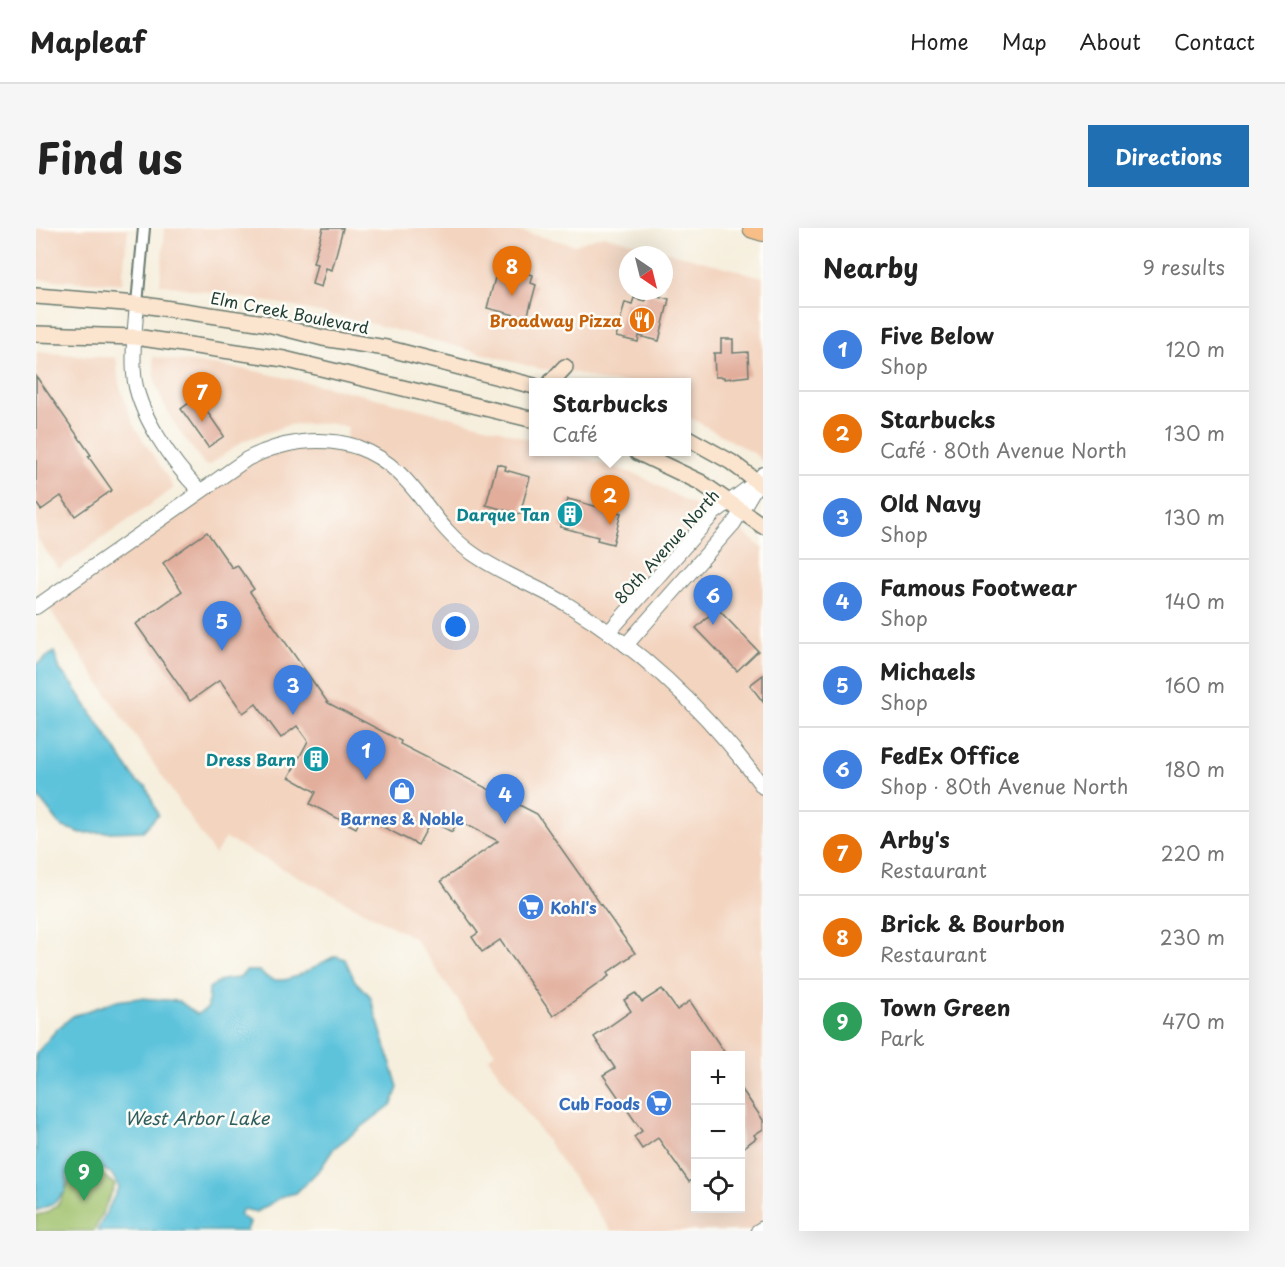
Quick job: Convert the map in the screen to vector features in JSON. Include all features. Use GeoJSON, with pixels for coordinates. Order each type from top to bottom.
{"type":"FeatureCollection","features":[{"type":"Feature","properties":{"kind":"highway"},"geometry":{"type":"LineString","coordinates":[[753,228],[763,231]]}},
{"type":"Feature","properties":{"kind":"main road","name":"Elm Creek Boulevard"},"geometry":{"type":"LineString","coordinates":[[36,296],[137,304],[264,323],[323,338],[386,348],[529,385]]}},
{"type":"Feature","properties":{"kind":"main road"},"geometry":{"type":"LineString","coordinates":[[36,334],[135,337],[284,359],[529,419]]}},
{"type":"Feature","properties":{"kind":"main road"},"geometry":{"type":"LineString","coordinates":[[555,378],[565,367],[569,378]]}},
{"type":"Feature","properties":{"kind":"main road"},"geometry":{"type":"LineString","coordinates":[[691,438],[761,480]]}},
{"type":"Feature","properties":{"kind":"main road"},"geometry":{"type":"LineString","coordinates":[[646,456],[680,471],[728,500],[763,526]]}},
{"type":"Feature","properties":{"kind":"street"},"geometry":{"type":"LineString","coordinates":[[144,228],[137,304],[134,377],[147,416],[200,491]]}},
{"type":"Feature","properties":{"kind":"street"},"geometry":{"type":"LineString","coordinates":[[36,607],[247,459],[278,445],[320,441],[355,447],[398,470],[415,487],[451,536],[472,553],[568,605],[626,645],[691,702],[721,734],[763,786]]}},
{"type":"Feature","properties":{"kind":"street","name":"80th Avenue North"},"geometry":{"type":"LineString","coordinates":[[609,632],[728,500],[761,480]]}},
{"type":"Feature","properties":{"kind":"street","name":"80th Avenue North"},"geometry":{"type":"LineString","coordinates":[[626,645],[734,523],[761,480]]}},
{"type":"Feature","properties":{"kind":"street"},"geometry":{"type":"LineString","coordinates":[[758,1231],[763,1228]]}},
{"type":"Feature","properties":{"kind":"shaded area"},"geometry":{"type":"Polygon","coordinates":[[[36,228],[128,228],[122,284],[36,279],[36,228]]]}},
{"type":"Feature","properties":{"kind":"shaded area"},"geometry":{"type":"Polygon","coordinates":[[[165,228],[505,228],[575,245],[603,235],[645,246],[619,246],[619,300],[673,300],[673,253],[763,277],[763,463],[755,454],[691,418],[691,378],[592,378],[575,373],[540,369],[373,324],[286,305],[160,284],[165,228]]]}},
{"type":"Feature","properties":{"kind":"shaded area"},"geometry":{"type":"Polygon","coordinates":[[[36,352],[116,358],[119,384],[134,426],[174,488],[59,569],[36,537],[36,352]]]}},
{"type":"Feature","properties":{"kind":"shaded area"},"geometry":{"type":"Polygon","coordinates":[[[153,357],[250,370],[356,393],[497,429],[529,440],[529,456],[579,456],[640,476],[742,531],[763,549],[763,1231],[611,1231],[488,1058],[495,1053],[414,938],[225,838],[215,855],[44,601],[257,453],[345,444],[348,427],[329,423],[289,425],[243,441],[208,466],[179,431],[163,403],[155,382],[153,357]]]}},
{"type":"Feature","properties":{"kind":"green space"},"geometry":{"type":"Polygon","coordinates":[[[81,1168],[98,1171],[115,1185],[94,1231],[36,1231],[36,1215],[52,1210],[57,1205],[74,1171],[81,1168]]]}},
{"type":"Feature","properties":{"kind":"water"},"geometry":{"type":"Polygon","coordinates":[[[54,652],[60,670],[73,685],[137,782],[146,786],[158,815],[143,831],[81,833],[61,826],[36,794],[36,665],[54,652]]]}},
{"type":"Feature","properties":{"kind":"water","name":"West Arbor Lake"},"geometry":{"type":"Polygon","coordinates":[[[336,956],[345,959],[355,981],[370,996],[398,1087],[392,1104],[334,1148],[321,1168],[296,1193],[283,1196],[257,1212],[243,1209],[239,1215],[250,1222],[247,1231],[97,1231],[119,1187],[111,1173],[92,1164],[76,1166],[68,1173],[65,1192],[53,1204],[36,1211],[36,1054],[57,1029],[73,1016],[116,1001],[140,998],[179,1001],[197,1014],[208,1008],[209,988],[222,980],[239,978],[246,971],[259,971],[268,978],[277,980],[286,979],[336,956]]]}},
{"type":"Feature","properties":{"kind":"building"},"geometry":{"type":"Polygon","coordinates":[[[323,228],[343,228],[332,270],[326,268],[321,287],[312,284],[317,264],[313,263],[323,228]]]}},
{"type":"Feature","properties":{"kind":"building"},"geometry":{"type":"Polygon","coordinates":[[[520,272],[533,275],[531,283],[536,285],[527,318],[487,308],[496,274],[518,280],[520,272]]]}},
{"type":"Feature","properties":{"kind":"building","name":"Broadway Pizza"},"geometry":{"type":"Polygon","coordinates":[[[633,300],[669,300],[659,341],[639,336],[638,342],[616,337],[625,302],[632,304],[633,300]]]}},
{"type":"Feature","properties":{"kind":"building"},"geometry":{"type":"Polygon","coordinates":[[[721,339],[733,339],[733,353],[748,352],[749,376],[724,379],[724,377],[715,377],[714,353],[721,353],[721,339]]]}},
{"type":"Feature","properties":{"kind":"building"},"geometry":{"type":"Polygon","coordinates":[[[36,376],[91,455],[88,456],[112,490],[75,516],[61,496],[41,510],[36,503],[36,376]]]}},
{"type":"Feature","properties":{"kind":"building"},"geometry":{"type":"Polygon","coordinates":[[[197,397],[224,436],[208,447],[181,409],[197,397]]]}},
{"type":"Feature","properties":{"kind":"building"},"geometry":{"type":"Polygon","coordinates":[[[497,464],[506,466],[505,470],[530,477],[520,514],[486,505],[497,464]]]}},
{"type":"Feature","properties":{"kind":"building"},"geometry":{"type":"Polygon","coordinates":[[[568,499],[621,513],[613,544],[597,540],[598,537],[560,527],[568,499]]]}},
{"type":"Feature","properties":{"kind":"building"},"geometry":{"type":"Polygon","coordinates":[[[207,532],[232,568],[237,565],[254,589],[250,592],[328,703],[401,741],[400,744],[537,814],[635,953],[607,973],[609,976],[553,1016],[500,940],[482,952],[472,937],[478,933],[441,881],[498,841],[458,820],[452,832],[431,821],[418,845],[362,816],[356,828],[310,804],[316,792],[289,777],[308,741],[297,726],[281,738],[256,704],[243,713],[220,680],[190,701],[136,624],[182,591],[163,563],[207,532]]]}},
{"type":"Feature","properties":{"kind":"building"},"geometry":{"type":"Polygon","coordinates":[[[717,608],[758,651],[737,671],[696,628],[717,608]]]}},
{"type":"Feature","properties":{"kind":"building"},"geometry":{"type":"Polygon","coordinates":[[[763,675],[763,702],[750,685],[763,675]]]}},
{"type":"Feature","properties":{"kind":"building","name":"Cub Foods"},"geometry":{"type":"Polygon","coordinates":[[[662,989],[677,1010],[690,1001],[724,1051],[691,1051],[691,1181],[689,1182],[658,1138],[642,1149],[634,1137],[642,1131],[603,1075],[615,1068],[594,1037],[631,1011],[624,1000],[635,993],[642,1002],[662,989]]]}},
{"type":"Feature","properties":{"kind":"building"},"geometry":{"type":"Polygon","coordinates":[[[745,1094],[763,1120],[763,1129],[754,1135],[756,1138],[745,1146],[745,1094]]]}},
{"type":"Feature","properties":{"kind":"place","name":"Brick & Bourbon"},"geometry":{"type":"Point","coordinates":[512,296]}},
{"type":"Feature","properties":{"kind":"place","name":"Broadway Pizza"},"geometry":{"type":"Point","coordinates":[642,320]}},
{"type":"Feature","properties":{"kind":"place","name":"Arby's"},"geometry":{"type":"Point","coordinates":[202,422]}},
{"type":"Feature","properties":{"kind":"place","name":"Darque Tan"},"geometry":{"type":"Point","coordinates":[570,514]}},
{"type":"Feature","properties":{"kind":"place","name":"Starbucks"},"geometry":{"type":"Point","coordinates":[610,525]}},
{"type":"Feature","properties":{"kind":"place","name":"FedEx Office"},"geometry":{"type":"Point","coordinates":[713,625]}},
{"type":"Feature","properties":{"kind":"place","name":"Michaels"},"geometry":{"type":"Point","coordinates":[222,651]}},
{"type":"Feature","properties":{"kind":"place","name":"Old Navy"},"geometry":{"type":"Point","coordinates":[293,715]}},
{"type":"Feature","properties":{"kind":"place","name":"Dress Barn"},"geometry":{"type":"Point","coordinates":[316,759]}},
{"type":"Feature","properties":{"kind":"place","name":"Five Below"},"geometry":{"type":"Point","coordinates":[366,780]}},
{"type":"Feature","properties":{"kind":"place","name":"Barnes & Noble"},"geometry":{"type":"Point","coordinates":[402,791]}},
{"type":"Feature","properties":{"kind":"place","name":"Famous Footwear"},"geometry":{"type":"Point","coordinates":[505,824]}},
{"type":"Feature","properties":{"kind":"place","name":"Kohl's"},"geometry":{"type":"Point","coordinates":[531,907]}},
{"type":"Feature","properties":{"kind":"place","name":"Cub Foods"},"geometry":{"type":"Point","coordinates":[659,1103]}},
{"type":"Feature","properties":{"kind":"place","name":"Town Green"},"geometry":{"type":"Point","coordinates":[84,1201]}}]}
